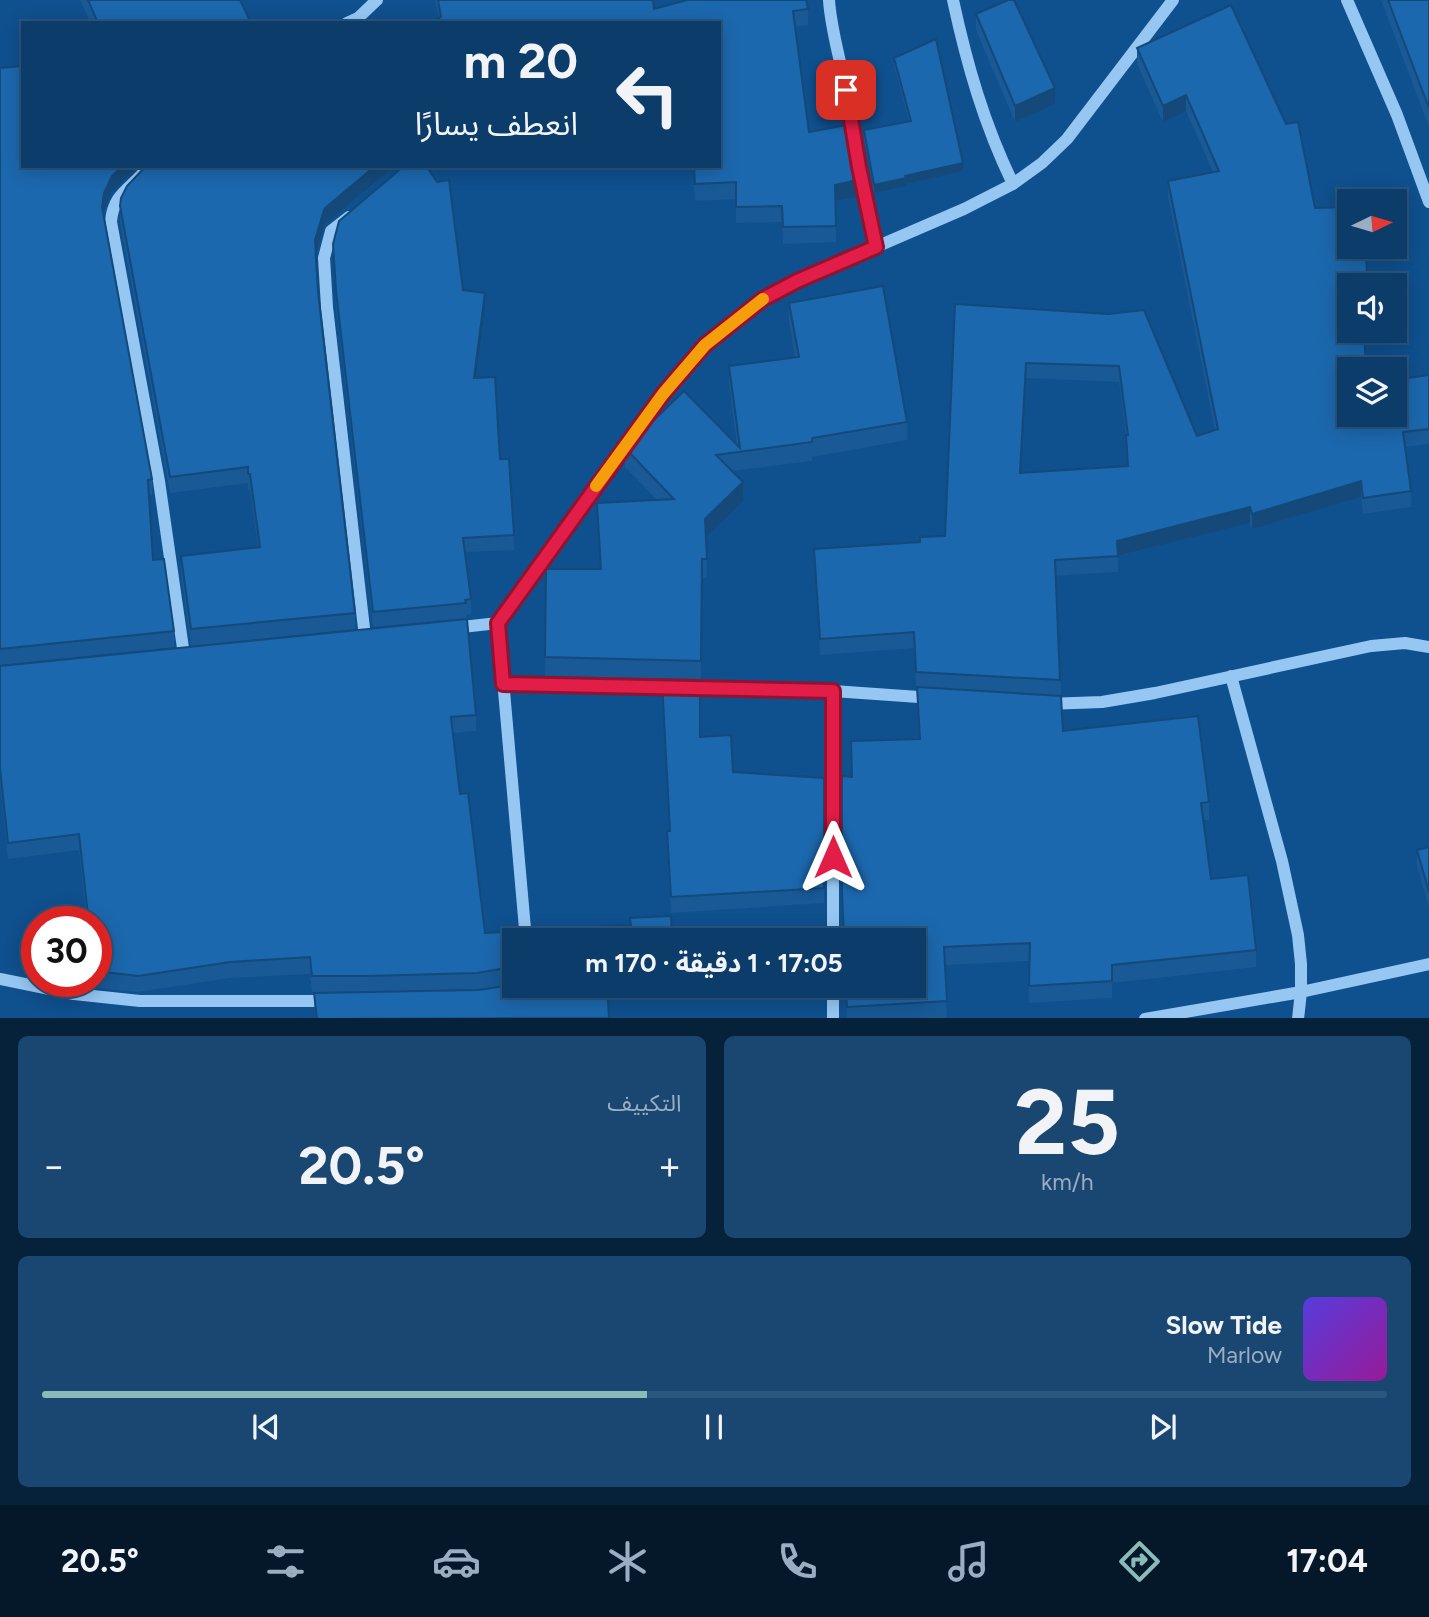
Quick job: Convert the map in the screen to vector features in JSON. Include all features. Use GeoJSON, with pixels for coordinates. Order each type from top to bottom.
{"type":"FeatureCollection","features":[{"type":"Feature","properties":{"kind":"street"},"geometry":{"type":"LineString","coordinates":[[355,21],[377,0]]}},
{"type":"Feature","properties":{"kind":"street"},"geometry":{"type":"LineString","coordinates":[[829,0],[876,247]]}},
{"type":"Feature","properties":{"kind":"street"},"geometry":{"type":"LineString","coordinates":[[953,0],[970,74],[997,151],[1013,184]]}},
{"type":"Feature","properties":{"kind":"street"},"geometry":{"type":"LineString","coordinates":[[525,928],[498,623],[663,394],[705,345],[763,299],[797,281],[964,209],[1013,184],[1042,163],[1067,139],[1172,0]]}},
{"type":"Feature","properties":{"kind":"street"},"geometry":{"type":"LineString","coordinates":[[1348,0],[1397,115],[1429,202]]}},
{"type":"Feature","properties":{"kind":"street"},"geometry":{"type":"LineString","coordinates":[[147,168],[120,195],[112,210],[111,222],[159,481],[178,656],[198,653]]}},
{"type":"Feature","properties":{"kind":"street"},"geometry":{"type":"LineString","coordinates":[[351,638],[372,636],[327,307],[324,258],[331,231],[363,205]]}},
{"type":"Feature","properties":{"kind":"street"},"geometry":{"type":"LineString","coordinates":[[445,628],[498,623]]}},
{"type":"Feature","properties":{"kind":"street"},"geometry":{"type":"LineString","coordinates":[[1034,704],[1102,702],[1155,693],[1371,646],[1405,643],[1429,647]]}},
{"type":"Feature","properties":{"kind":"street"},"geometry":{"type":"LineString","coordinates":[[1231,676],[1282,861],[1298,935],[1301,964],[1298,1018]]}},
{"type":"Feature","properties":{"kind":"street"},"geometry":{"type":"LineString","coordinates":[[503,684],[833,691],[943,698]]}},
{"type":"Feature","properties":{"kind":"street"},"geometry":{"type":"LineString","coordinates":[[833,691],[833,928]]}},
{"type":"Feature","properties":{"kind":"street"},"geometry":{"type":"LineString","coordinates":[[1145,1018],[1301,992],[1429,964]]}},
{"type":"Feature","properties":{"kind":"street"},"geometry":{"type":"LineString","coordinates":[[0,979],[74,994],[141,1001],[340,1001]]}},
{"type":"Feature","properties":{"kind":"street"},"geometry":{"type":"LineString","coordinates":[[833,998],[833,1018]]}},
{"type":"Feature","properties":{"kind":"building"},"geometry":{"type":"Polygon","coordinates":[[[88,0],[240,0],[250,21],[97,21],[88,0]]]}},
{"type":"Feature","properties":{"kind":"building"},"geometry":{"type":"Polygon","coordinates":[[[438,0],[653,0],[654,9],[687,0],[806,0],[808,9],[793,11],[809,132],[847,125],[857,180],[835,185],[836,226],[783,227],[782,206],[736,207],[736,182],[695,184],[694,168],[721,168],[721,21],[433,21],[441,17],[438,0]]]}},
{"type":"Feature","properties":{"kind":"building"},"geometry":{"type":"Polygon","coordinates":[[[1014,0],[1055,88],[1015,106],[976,14],[1014,0]]]}},
{"type":"Feature","properties":{"kind":"building"},"geometry":{"type":"Polygon","coordinates":[[[1388,0],[1429,0],[1429,108],[1388,0]]]}},
{"type":"Feature","properties":{"kind":"building"},"geometry":{"type":"Polygon","coordinates":[[[1231,5],[1286,124],[1298,122],[1315,208],[1337,207],[1337,259],[1366,259],[1367,273],[1337,273],[1337,343],[1365,343],[1365,357],[1337,357],[1337,427],[1407,427],[1407,378],[1429,375],[1429,429],[1403,432],[1411,491],[1363,498],[1361,481],[1252,514],[1250,507],[1117,541],[1118,556],[1055,560],[1060,680],[916,672],[914,632],[820,639],[814,549],[920,542],[920,537],[945,536],[955,304],[1108,314],[1144,310],[1197,436],[1218,429],[1168,181],[1219,171],[1186,95],[1163,106],[1137,48],[1231,5]],[[1026,363],[1020,473],[1128,466],[1128,435],[1119,366],[1026,363]]]}},
{"type":"Feature","properties":{"kind":"building"},"geometry":{"type":"Polygon","coordinates":[[[936,39],[963,163],[874,185],[864,130],[911,121],[894,58],[936,39]]]}},
{"type":"Feature","properties":{"kind":"building"},"geometry":{"type":"Polygon","coordinates":[[[21,66],[21,168],[120,168],[112,176],[104,193],[102,207],[152,479],[148,480],[153,560],[164,559],[174,631],[0,649],[0,68],[21,66]]]}},
{"type":"Feature","properties":{"kind":"building"},"geometry":{"type":"Polygon","coordinates":[[[144,168],[373,168],[325,208],[315,240],[318,292],[355,613],[191,629],[181,556],[260,547],[250,474],[248,467],[170,477],[120,206],[127,186],[144,168]]]}},
{"type":"Feature","properties":{"kind":"building"},"geometry":{"type":"Polygon","coordinates":[[[402,168],[427,168],[437,182],[449,180],[463,290],[485,293],[474,378],[495,377],[500,459],[509,459],[514,535],[463,538],[471,599],[465,600],[466,603],[373,612],[336,291],[333,244],[339,221],[402,168]]]}},
{"type":"Feature","properties":{"kind":"building"},"geometry":{"type":"Polygon","coordinates":[[[883,286],[907,422],[812,438],[812,442],[716,455],[743,482],[705,519],[707,559],[702,559],[701,661],[545,657],[546,569],[601,569],[597,503],[674,499],[625,448],[684,391],[740,448],[729,366],[799,357],[789,303],[883,286]]]}},
{"type":"Feature","properties":{"kind":"building"},"geometry":{"type":"Polygon","coordinates":[[[467,619],[476,715],[451,717],[460,794],[468,793],[485,933],[502,932],[502,968],[477,973],[312,976],[310,957],[230,962],[138,976],[112,973],[112,906],[87,906],[79,834],[8,843],[0,768],[0,666],[467,619]]]}},
{"type":"Feature","properties":{"kind":"building"},"geometry":{"type":"Polygon","coordinates":[[[662,681],[700,682],[700,737],[731,735],[733,772],[824,778],[824,888],[671,897],[662,681]]]}},
{"type":"Feature","properties":{"kind":"building"},"geometry":{"type":"Polygon","coordinates":[[[917,687],[1061,696],[1063,731],[1198,716],[1209,802],[1201,803],[1211,879],[1248,875],[1256,950],[1112,965],[1112,981],[1029,986],[1030,943],[944,947],[947,1001],[847,1007],[847,998],[926,998],[926,928],[844,928],[842,892],[842,776],[852,777],[851,741],[920,739],[917,687]]]}},
{"type":"Feature","properties":{"kind":"building"},"geometry":{"type":"Polygon","coordinates":[[[1429,847],[1429,892],[1417,850],[1429,847]]]}},
{"type":"Feature","properties":{"kind":"building"},"geometry":{"type":"Polygon","coordinates":[[[671,916],[672,928],[581,928],[631,925],[630,918],[671,916]]]}},
{"type":"Feature","properties":{"kind":"building"},"geometry":{"type":"Polygon","coordinates":[[[502,986],[502,998],[608,998],[609,1018],[317,1018],[314,993],[479,990],[502,986]]]}},
{"type":"Feature","properties":{"kind":"slow traffic"},"geometry":{"type":"LineString","coordinates":[[596,486],[663,394],[705,345],[763,299]]}},
{"type":"Feature","properties":{"kind":"route"},"geometry":{"type":"LineString","coordinates":[[833,857],[833,691],[503,684],[498,623],[663,394],[705,345],[763,299],[797,281],[876,247],[846,90]]}}]}
